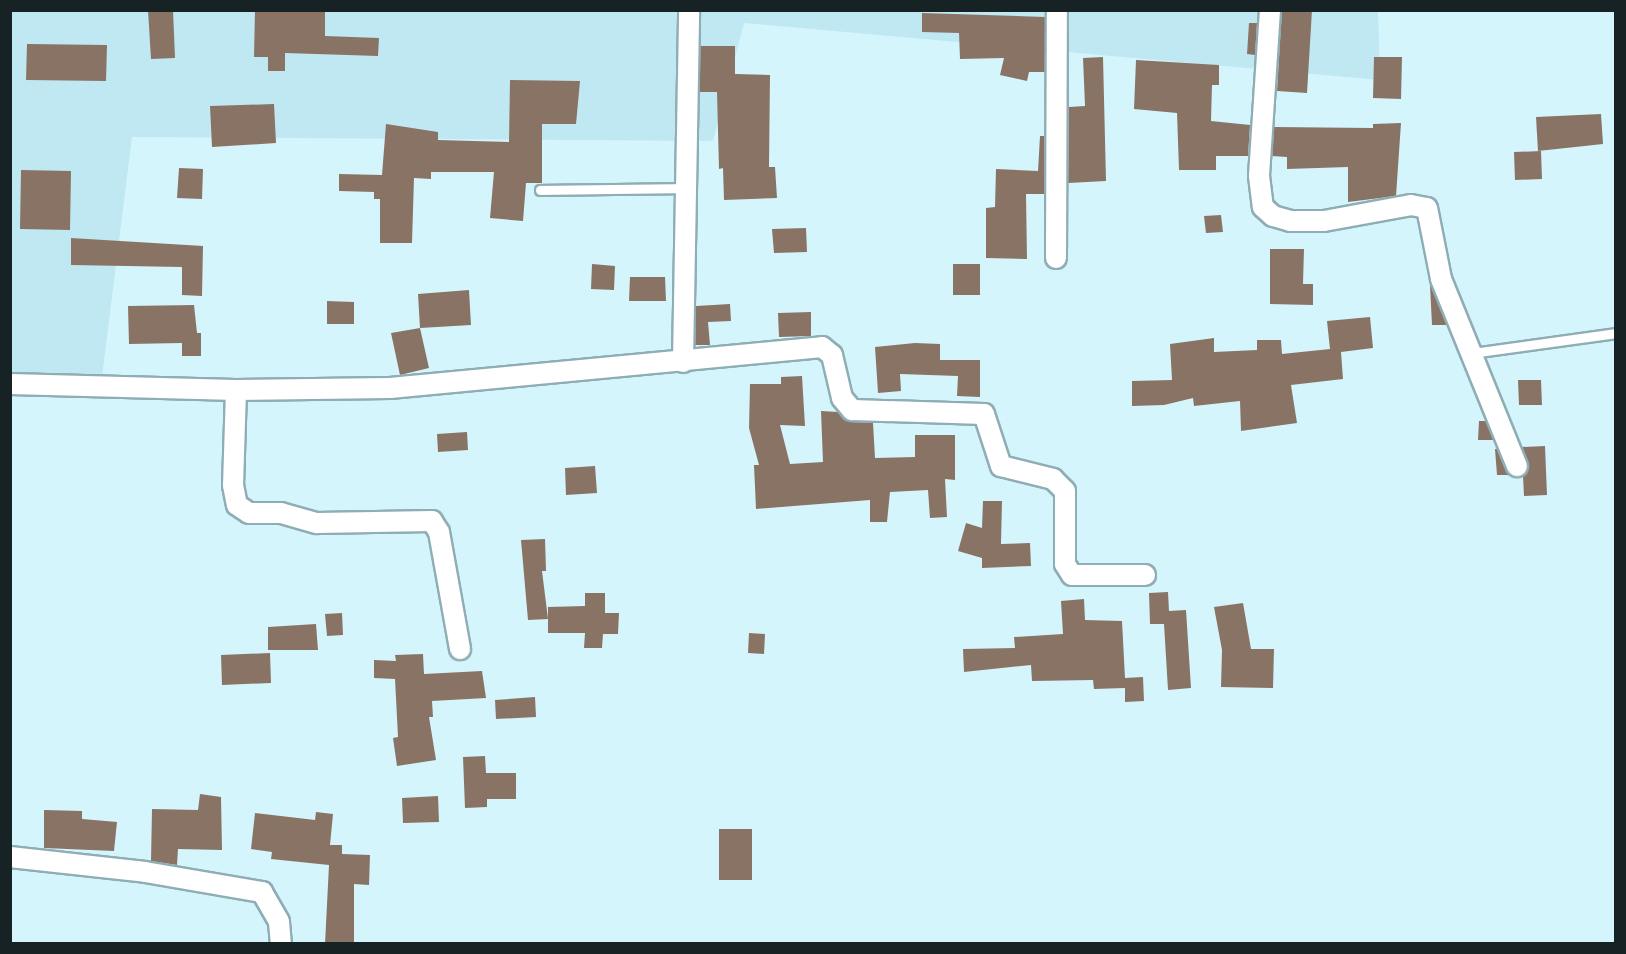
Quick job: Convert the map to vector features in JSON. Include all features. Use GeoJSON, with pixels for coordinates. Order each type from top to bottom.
{"type":"FeatureCollection","features":[{"type":"Feature","properties":{"kind":"street"},"geometry":{"type":"LineString","coordinates":[[683,362],[689,10]]}},
{"type":"Feature","properties":{"kind":"street"},"geometry":{"type":"LineString","coordinates":[[1056,10],[1056,258]]}},
{"type":"Feature","properties":{"kind":"street"},"geometry":{"type":"LineString","coordinates":[[1270,10],[1259,176],[1263,207],[1273,216],[1290,221],[1324,221],[1411,205],[1427,208],[1432,219],[1437,266],[1517,466]]}},
{"type":"Feature","properties":{"kind":"street"},"geometry":{"type":"LineString","coordinates":[[10,384],[236,390],[390,388],[683,362],[822,346],[832,355],[842,398],[852,410],[984,414],[1001,466],[1053,479],[1065,491],[1067,571],[1072,575],[1145,575]]}},
{"type":"Feature","properties":{"kind":"street"},"geometry":{"type":"LineString","coordinates":[[236,390],[233,485],[237,505],[249,513],[281,513],[317,523],[432,521],[439,532],[460,649]]}},
{"type":"Feature","properties":{"kind":"street"},"geometry":{"type":"LineString","coordinates":[[10,857],[145,872],[262,892],[279,922],[281,944]]}},
{"type":"Feature","properties":{"kind":"lane"},"geometry":{"type":"LineString","coordinates":[[540,190],[687,188]]}},
{"type":"Feature","properties":{"kind":"lane"},"geometry":{"type":"LineString","coordinates":[[1472,353],[1616,333]]}},
{"type":"Feature","properties":{"kind":"shaded area"},"geometry":{"type":"Polygon","coordinates":[[[11,11],[1378,11],[1380,80],[744,23],[713,141],[132,137],[100,393],[11,392],[11,11]]]}},
{"type":"Feature","properties":{"kind":"building"},"geometry":{"type":"Polygon","coordinates":[[[148,10],[173,10],[175,58],[151,59],[148,10]]]}},
{"type":"Feature","properties":{"kind":"building"},"geometry":{"type":"Polygon","coordinates":[[[255,10],[325,10],[325,36],[379,38],[378,56],[285,53],[285,71],[268,71],[268,57],[254,57],[255,10]]]}},
{"type":"Feature","properties":{"kind":"building"},"geometry":{"type":"Polygon","coordinates":[[[1282,10],[1312,10],[1307,93],[1277,91],[1282,10]]]}},
{"type":"Feature","properties":{"kind":"building"},"geometry":{"type":"Polygon","coordinates":[[[922,13],[1045,17],[1045,72],[1029,72],[1027,81],[1000,75],[1004,58],[960,59],[959,33],[922,32],[922,13]]]}},
{"type":"Feature","properties":{"kind":"building"},"geometry":{"type":"Polygon","coordinates":[[[1249,23],[1257,23],[1254,75],[1255,55],[1247,54],[1249,23]]]}},
{"type":"Feature","properties":{"kind":"building"},"geometry":{"type":"Polygon","coordinates":[[[27,44],[107,45],[106,81],[26,80],[27,44]]]}},
{"type":"Feature","properties":{"kind":"building"},"geometry":{"type":"Polygon","coordinates":[[[700,46],[735,46],[735,74],[770,75],[769,167],[775,167],[777,198],[724,200],[723,168],[719,169],[717,92],[700,92],[700,46]]]}},
{"type":"Feature","properties":{"kind":"building"},"geometry":{"type":"Polygon","coordinates":[[[1103,57],[1106,181],[1068,183],[1069,107],[1085,106],[1083,58],[1103,57]]]}},
{"type":"Feature","properties":{"kind":"building"},"geometry":{"type":"Polygon","coordinates":[[[1374,57],[1402,57],[1401,99],[1373,98],[1374,57]]]}},
{"type":"Feature","properties":{"kind":"building"},"geometry":{"type":"Polygon","coordinates":[[[1136,60],[1219,65],[1219,85],[1212,85],[1211,121],[1250,125],[1248,156],[1216,156],[1216,170],[1179,170],[1177,113],[1134,109],[1136,60]]]}},
{"type":"Feature","properties":{"kind":"building"},"geometry":{"type":"Polygon","coordinates":[[[510,80],[580,81],[576,124],[542,124],[542,183],[526,183],[523,221],[490,218],[494,172],[431,172],[431,179],[414,178],[412,243],[380,243],[380,199],[374,199],[374,192],[339,191],[339,174],[382,175],[386,124],[438,132],[438,140],[509,142],[510,80]]]}},
{"type":"Feature","properties":{"kind":"building"},"geometry":{"type":"Polygon","coordinates":[[[274,104],[276,143],[212,147],[210,106],[274,104]]]}},
{"type":"Feature","properties":{"kind":"building"},"geometry":{"type":"Polygon","coordinates":[[[1601,114],[1603,144],[1538,151],[1536,117],[1601,114]]]}},
{"type":"Feature","properties":{"kind":"building"},"geometry":{"type":"Polygon","coordinates":[[[1401,123],[1396,196],[1348,202],[1348,167],[1287,169],[1287,157],[1272,156],[1274,127],[1373,128],[1373,124],[1401,123]]]}},
{"type":"Feature","properties":{"kind":"building"},"geometry":{"type":"Polygon","coordinates":[[[1040,136],[1044,136],[1044,194],[1026,194],[1027,259],[986,258],[986,208],[995,207],[996,169],[1038,171],[1040,136]]]}},
{"type":"Feature","properties":{"kind":"building"},"geometry":{"type":"Polygon","coordinates":[[[1541,151],[1542,179],[1515,180],[1514,152],[1541,151]]]}},
{"type":"Feature","properties":{"kind":"building"},"geometry":{"type":"Polygon","coordinates":[[[179,168],[203,169],[202,199],[177,198],[179,168]]]}},
{"type":"Feature","properties":{"kind":"building"},"geometry":{"type":"Polygon","coordinates":[[[21,170],[71,171],[70,230],[20,229],[21,170]]]}},
{"type":"Feature","properties":{"kind":"building"},"geometry":{"type":"Polygon","coordinates":[[[1221,215],[1223,232],[1206,233],[1204,216],[1221,215]]]}},
{"type":"Feature","properties":{"kind":"building"},"geometry":{"type":"Polygon","coordinates":[[[806,228],[807,252],[774,253],[772,229],[806,228]]]}},
{"type":"Feature","properties":{"kind":"building"},"geometry":{"type":"Polygon","coordinates":[[[71,238],[203,246],[202,296],[182,295],[182,267],[71,265],[71,238]]]}},
{"type":"Feature","properties":{"kind":"building"},"geometry":{"type":"Polygon","coordinates":[[[1270,249],[1304,249],[1303,284],[1313,284],[1313,305],[1270,304],[1270,249]]]}},
{"type":"Feature","properties":{"kind":"building"},"geometry":{"type":"Polygon","coordinates":[[[592,264],[615,266],[614,290],[591,289],[592,264]]]}},
{"type":"Feature","properties":{"kind":"building"},"geometry":{"type":"Polygon","coordinates":[[[953,264],[980,264],[980,295],[953,295],[953,264]]]}},
{"type":"Feature","properties":{"kind":"building"},"geometry":{"type":"Polygon","coordinates":[[[630,277],[665,277],[666,301],[629,301],[630,277]]]}},
{"type":"Feature","properties":{"kind":"building"},"geometry":{"type":"Polygon","coordinates":[[[1431,285],[1447,325],[1432,325],[1431,285]]]}},
{"type":"Feature","properties":{"kind":"building"},"geometry":{"type":"Polygon","coordinates":[[[469,290],[471,325],[420,328],[418,294],[469,290]]]}},
{"type":"Feature","properties":{"kind":"building"},"geometry":{"type":"Polygon","coordinates":[[[327,301],[354,302],[354,324],[327,324],[327,301]]]}},
{"type":"Feature","properties":{"kind":"building"},"geometry":{"type":"Polygon","coordinates":[[[730,304],[731,321],[708,322],[710,345],[695,345],[696,306],[730,304]]]}},
{"type":"Feature","properties":{"kind":"building"},"geometry":{"type":"Polygon","coordinates":[[[194,305],[197,333],[201,333],[201,356],[182,356],[182,343],[129,344],[128,306],[194,305]]]}},
{"type":"Feature","properties":{"kind":"building"},"geometry":{"type":"Polygon","coordinates":[[[811,312],[811,336],[779,337],[778,313],[811,312]]]}},
{"type":"Feature","properties":{"kind":"building"},"geometry":{"type":"Polygon","coordinates":[[[1370,317],[1373,348],[1341,352],[1343,379],[1291,385],[1297,423],[1241,431],[1240,401],[1194,406],[1193,398],[1164,405],[1132,406],[1132,381],[1172,380],[1170,344],[1214,338],[1214,352],[1257,350],[1257,340],[1281,340],[1282,354],[1330,349],[1327,321],[1370,317]]]}},
{"type":"Feature","properties":{"kind":"building"},"geometry":{"type":"Polygon","coordinates":[[[420,328],[429,368],[400,375],[391,333],[420,328]]]}},
{"type":"Feature","properties":{"kind":"building"},"geometry":{"type":"Polygon","coordinates":[[[915,343],[940,344],[940,360],[980,360],[980,397],[957,396],[958,376],[900,374],[901,391],[878,393],[875,347],[915,343]]]}},
{"type":"Feature","properties":{"kind":"building"},"geometry":{"type":"Polygon","coordinates":[[[802,376],[805,426],[780,425],[790,464],[823,462],[821,411],[838,412],[851,422],[873,423],[875,458],[915,457],[915,435],[955,435],[955,480],[945,479],[947,517],[930,518],[928,490],[890,492],[887,522],[870,522],[870,500],[756,509],[754,465],[759,465],[749,428],[750,384],[781,384],[781,377],[802,376]]]}},
{"type":"Feature","properties":{"kind":"building"},"geometry":{"type":"Polygon","coordinates":[[[1518,380],[1541,380],[1542,405],[1519,405],[1518,380]]]}},
{"type":"Feature","properties":{"kind":"building"},"geometry":{"type":"Polygon","coordinates":[[[1479,421],[1486,421],[1494,440],[1478,440],[1479,421]]]}},
{"type":"Feature","properties":{"kind":"building"},"geometry":{"type":"Polygon","coordinates":[[[467,432],[468,450],[438,452],[437,434],[467,432]]]}},
{"type":"Feature","properties":{"kind":"building"},"geometry":{"type":"Polygon","coordinates":[[[1545,446],[1547,495],[1524,496],[1523,476],[1529,467],[1522,447],[1545,446]]]}},
{"type":"Feature","properties":{"kind":"building"},"geometry":{"type":"Polygon","coordinates":[[[1495,449],[1497,449],[1509,475],[1497,475],[1495,449]]]}},
{"type":"Feature","properties":{"kind":"building"},"geometry":{"type":"Polygon","coordinates":[[[595,466],[597,493],[566,495],[565,468],[595,466]]]}},
{"type":"Feature","properties":{"kind":"building"},"geometry":{"type":"Polygon","coordinates":[[[983,501],[1002,501],[1001,544],[1030,543],[1031,566],[982,568],[982,558],[958,551],[966,523],[982,528],[983,501]]]}},
{"type":"Feature","properties":{"kind":"building"},"geometry":{"type":"Polygon","coordinates":[[[545,539],[546,571],[542,571],[548,619],[528,620],[521,540],[545,539]]]}},
{"type":"Feature","properties":{"kind":"building"},"geometry":{"type":"Polygon","coordinates":[[[1168,592],[1169,611],[1186,610],[1191,688],[1168,690],[1164,624],[1150,624],[1149,593],[1168,592]]]}},
{"type":"Feature","properties":{"kind":"building"},"geometry":{"type":"Polygon","coordinates":[[[585,593],[605,593],[605,613],[619,613],[618,634],[603,634],[602,648],[584,648],[585,633],[548,633],[548,607],[585,606],[585,593]]]}},
{"type":"Feature","properties":{"kind":"building"},"geometry":{"type":"Polygon","coordinates":[[[1084,599],[1085,620],[1122,621],[1125,678],[1143,677],[1144,701],[1125,702],[1125,688],[1094,689],[1093,680],[1032,681],[1031,665],[964,672],[963,649],[1015,648],[1014,637],[1063,634],[1061,601],[1084,599]]]}},
{"type":"Feature","properties":{"kind":"building"},"geometry":{"type":"Polygon","coordinates":[[[1243,603],[1251,649],[1274,649],[1273,688],[1221,687],[1222,650],[1214,607],[1243,603]]]}},
{"type":"Feature","properties":{"kind":"building"},"geometry":{"type":"Polygon","coordinates":[[[342,613],[343,635],[327,636],[325,614],[342,613]]]}},
{"type":"Feature","properties":{"kind":"building"},"geometry":{"type":"Polygon","coordinates":[[[316,624],[318,650],[268,650],[268,627],[316,624]]]}},
{"type":"Feature","properties":{"kind":"building"},"geometry":{"type":"Polygon","coordinates":[[[749,633],[765,634],[764,654],[748,653],[749,633]]]}},
{"type":"Feature","properties":{"kind":"building"},"geometry":{"type":"Polygon","coordinates":[[[270,653],[271,683],[222,685],[221,655],[270,653]]]}},
{"type":"Feature","properties":{"kind":"building"},"geometry":{"type":"Polygon","coordinates":[[[423,654],[424,674],[482,671],[486,698],[432,701],[433,717],[429,717],[436,760],[397,766],[393,738],[398,737],[395,679],[374,678],[374,660],[396,661],[395,655],[423,654]]]}},
{"type":"Feature","properties":{"kind":"building"},"geometry":{"type":"Polygon","coordinates":[[[535,697],[536,717],[496,719],[495,700],[535,697]]]}},
{"type":"Feature","properties":{"kind":"building"},"geometry":{"type":"Polygon","coordinates":[[[485,756],[486,773],[516,773],[516,799],[487,799],[487,807],[465,808],[463,757],[485,756]]]}},
{"type":"Feature","properties":{"kind":"building"},"geometry":{"type":"Polygon","coordinates":[[[200,794],[221,797],[222,850],[178,849],[177,865],[151,861],[152,809],[198,810],[200,794]]]}},
{"type":"Feature","properties":{"kind":"building"},"geometry":{"type":"Polygon","coordinates":[[[438,796],[439,822],[403,823],[402,798],[438,796]]]}},
{"type":"Feature","properties":{"kind":"building"},"geometry":{"type":"Polygon","coordinates":[[[44,810],[82,811],[82,819],[117,822],[114,851],[44,848],[44,810]]]}},
{"type":"Feature","properties":{"kind":"building"},"geometry":{"type":"Polygon","coordinates":[[[316,812],[333,814],[330,845],[342,845],[342,854],[370,855],[369,885],[354,884],[354,944],[325,944],[329,865],[271,859],[272,852],[251,849],[255,813],[315,820],[316,812]]]}},
{"type":"Feature","properties":{"kind":"building"},"geometry":{"type":"Polygon","coordinates":[[[719,829],[752,829],[752,880],[719,880],[719,829]]]}}]}
